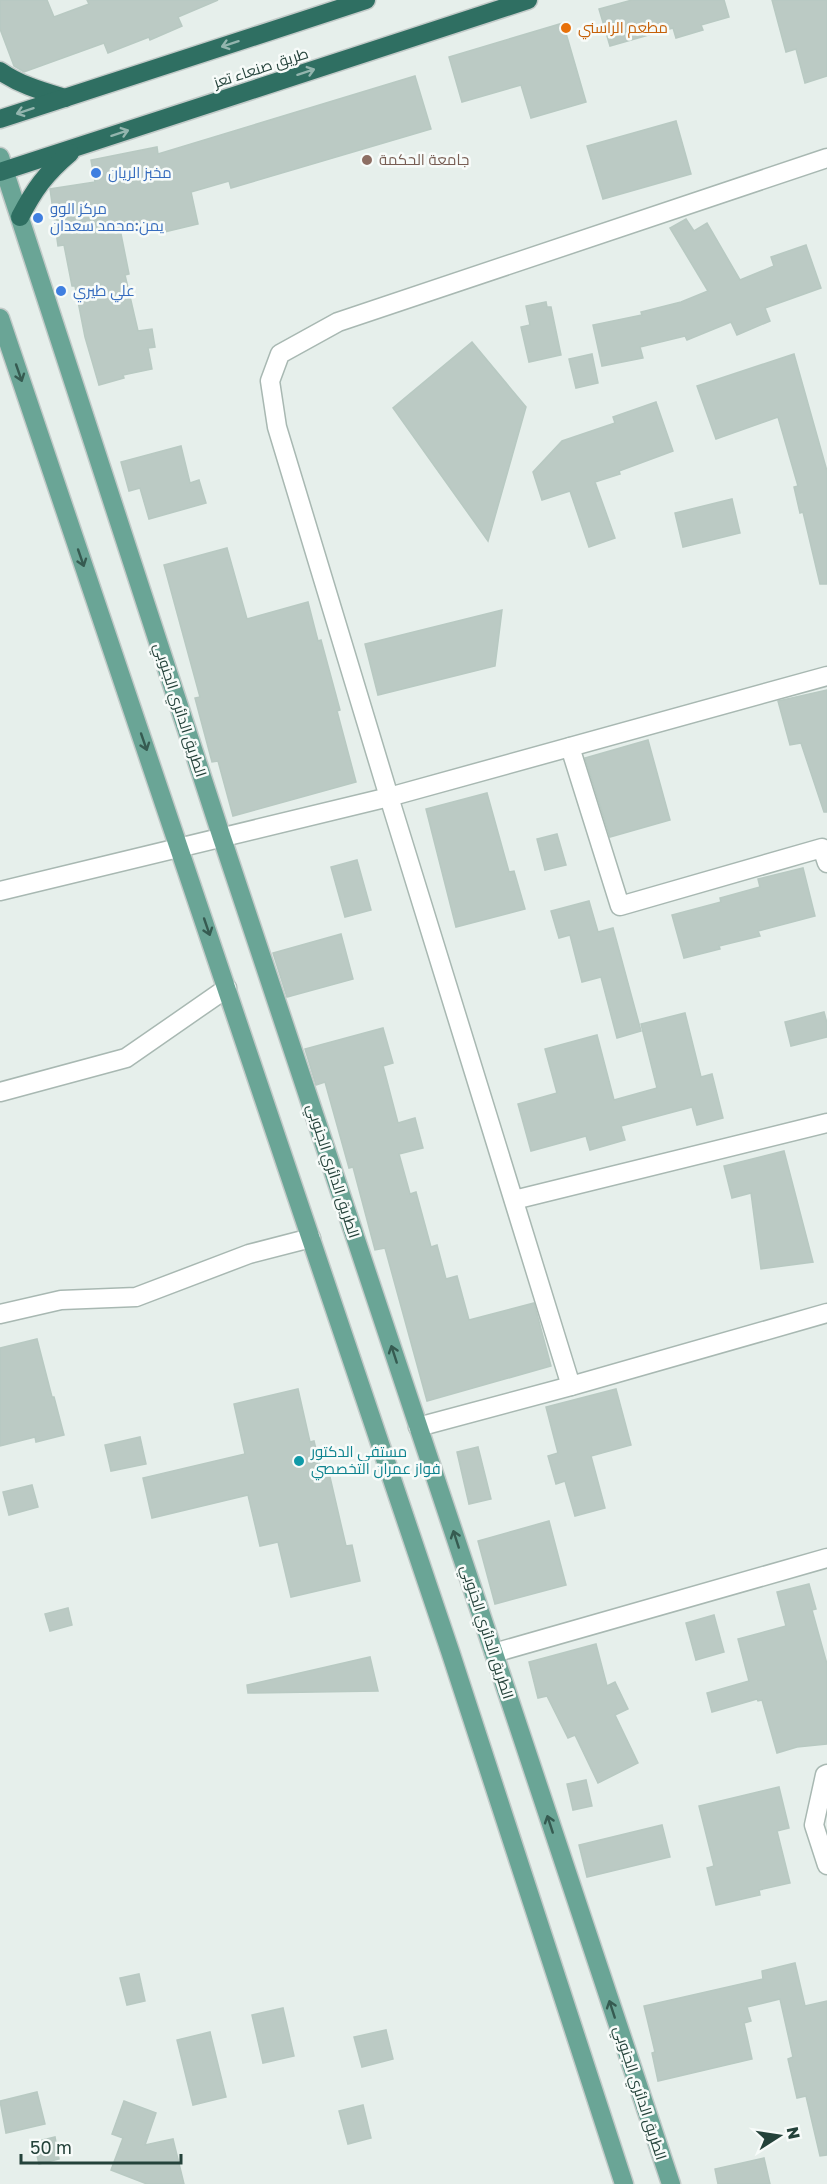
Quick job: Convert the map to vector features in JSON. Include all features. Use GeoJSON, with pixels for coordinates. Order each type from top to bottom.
{"type":"FeatureCollection","features":[{"type":"Feature","properties":{"kind":"highway"},"geometry":{"type":"LineString","coordinates":[[0,119],[366,0]]}},
{"type":"Feature","properties":{"kind":"highway","name":"طريق صنعاء تعز"},"geometry":{"type":"LineString","coordinates":[[2,166],[78,146],[528,0]]}},
{"type":"Feature","properties":{"kind":"highway"},"geometry":{"type":"LineString","coordinates":[[0,71],[36,89],[65,98]]}},
{"type":"Feature","properties":{"kind":"highway"},"geometry":{"type":"LineString","coordinates":[[20,218],[35,189],[49,171],[78,146]]}},
{"type":"Feature","properties":{"kind":"main road","name":"الطريق الدائري الجنوبي"},"geometry":{"type":"LineString","coordinates":[[2,166],[222,838],[670,2184]]}},
{"type":"Feature","properties":{"kind":"main road"},"geometry":{"type":"LineString","coordinates":[[0,318],[311,1238],[624,2184]]}},
{"type":"Feature","properties":{"kind":"street"},"geometry":{"type":"LineString","coordinates":[[571,1386],[277,427],[270,381],[280,354],[338,322],[827,158]]}},
{"type":"Feature","properties":{"kind":"street"},"geometry":{"type":"LineString","coordinates":[[0,891],[389,797],[827,676]]}},
{"type":"Feature","properties":{"kind":"street"},"geometry":{"type":"LineString","coordinates":[[570,747],[620,906],[822,848],[827,863]]}},
{"type":"Feature","properties":{"kind":"street"},"geometry":{"type":"LineString","coordinates":[[0,1092],[126,1058],[227,988]]}},
{"type":"Feature","properties":{"kind":"street"},"geometry":{"type":"LineString","coordinates":[[514,1200],[827,1123]]}},
{"type":"Feature","properties":{"kind":"street"},"geometry":{"type":"LineString","coordinates":[[0,1314],[61,1300],[136,1297],[249,1254],[311,1238]]}},
{"type":"Feature","properties":{"kind":"street"},"geometry":{"type":"LineString","coordinates":[[418,1427],[827,1313]]}},
{"type":"Feature","properties":{"kind":"street"},"geometry":{"type":"LineString","coordinates":[[494,1653],[827,1558]]}},
{"type":"Feature","properties":{"kind":"street"},"geometry":{"type":"LineString","coordinates":[[827,1774],[814,1825],[827,1865]]}},
{"type":"Feature","properties":{"kind":"building"},"geometry":{"type":"Polygon","coordinates":[[[0,0],[47,0],[54,17],[89,4],[87,0],[218,0],[178,17],[182,26],[150,40],[149,37],[108,53],[104,43],[24,72],[14,66],[0,29],[0,0]]]}},
{"type":"Feature","properties":{"kind":"building"},"geometry":{"type":"Polygon","coordinates":[[[632,0],[724,0],[729,17],[701,25],[703,30],[676,38],[673,28],[610,46],[599,9],[632,0]]]}},
{"type":"Feature","properties":{"kind":"building"},"geometry":{"type":"Polygon","coordinates":[[[772,0],[827,0],[827,76],[805,83],[796,49],[786,52],[772,0]]]}},
{"type":"Feature","properties":{"kind":"building"},"geometry":{"type":"Polygon","coordinates":[[[563,23],[586,102],[531,118],[521,85],[462,102],[449,57],[563,23]]]}},
{"type":"Feature","properties":{"kind":"building"},"geometry":{"type":"Polygon","coordinates":[[[415,76],[431,129],[231,188],[229,181],[191,192],[198,224],[160,233],[157,222],[120,229],[129,274],[125,275],[138,331],[152,329],[155,347],[148,348],[152,369],[123,375],[124,378],[99,385],[85,337],[75,286],[72,286],[64,245],[58,246],[50,189],[95,182],[91,160],[157,147],[158,154],[415,76]]]}},
{"type":"Feature","properties":{"kind":"building"},"geometry":{"type":"Polygon","coordinates":[[[676,121],[691,174],[603,199],[587,146],[676,121]]]}},
{"type":"Feature","properties":{"kind":"building"},"geometry":{"type":"Polygon","coordinates":[[[686,219],[694,231],[707,223],[740,280],[774,266],[771,257],[806,245],[821,288],[765,308],[770,321],[737,335],[731,322],[687,340],[685,336],[640,347],[643,358],[602,366],[593,325],[642,315],[641,312],[681,302],[708,291],[670,228],[686,219]]]}},
{"type":"Feature","properties":{"kind":"building"},"geometry":{"type":"Polygon","coordinates":[[[546,302],[547,307],[551,307],[561,355],[529,362],[521,327],[530,325],[526,306],[546,302]]]}},
{"type":"Feature","properties":{"kind":"building"},"geometry":{"type":"Polygon","coordinates":[[[472,342],[526,407],[488,541],[393,408],[472,342]]]}},
{"type":"Feature","properties":{"kind":"building"},"geometry":{"type":"Polygon","coordinates":[[[592,354],[598,383],[576,388],[569,359],[592,354]]]}},
{"type":"Feature","properties":{"kind":"building"},"geometry":{"type":"Polygon","coordinates":[[[794,354],[827,471],[827,584],[820,584],[803,512],[800,513],[794,487],[798,486],[778,417],[716,439],[697,386],[794,354]]]}},
{"type":"Feature","properties":{"kind":"building"},"geometry":{"type":"Polygon","coordinates":[[[656,402],[673,451],[595,482],[615,538],[589,547],[570,491],[542,500],[533,472],[562,441],[615,423],[613,417],[656,402]]]}},
{"type":"Feature","properties":{"kind":"building"},"geometry":{"type":"Polygon","coordinates":[[[181,446],[190,483],[199,480],[206,503],[149,519],[140,488],[129,491],[121,462],[181,446]]]}},
{"type":"Feature","properties":{"kind":"building"},"geometry":{"type":"Polygon","coordinates":[[[732,499],[740,533],[683,547],[675,513],[732,499]]]}},
{"type":"Feature","properties":{"kind":"building"},"geometry":{"type":"Polygon","coordinates":[[[227,548],[247,619],[308,602],[340,710],[337,711],[356,782],[233,816],[218,761],[212,762],[195,698],[200,697],[164,565],[227,548]]]}},
{"type":"Feature","properties":{"kind":"building"},"geometry":{"type":"Polygon","coordinates":[[[502,610],[495,666],[378,695],[365,644],[502,610]]]}},
{"type":"Feature","properties":{"kind":"building"},"geometry":{"type":"Polygon","coordinates":[[[827,690],[827,812],[824,812],[801,743],[790,745],[778,701],[827,690]]]}},
{"type":"Feature","properties":{"kind":"building"},"geometry":{"type":"Polygon","coordinates":[[[648,740],[670,820],[610,837],[585,758],[648,740]]]}},
{"type":"Feature","properties":{"kind":"building"},"geometry":{"type":"Polygon","coordinates":[[[487,793],[509,872],[514,871],[525,909],[456,927],[426,809],[487,793]]]}},
{"type":"Feature","properties":{"kind":"building"},"geometry":{"type":"Polygon","coordinates":[[[557,834],[566,865],[545,870],[537,839],[557,834]]]}},
{"type":"Feature","properties":{"kind":"building"},"geometry":{"type":"Polygon","coordinates":[[[357,860],[371,910],[345,917],[331,867],[357,860]]]}},
{"type":"Feature","properties":{"kind":"building"},"geometry":{"type":"Polygon","coordinates":[[[803,868],[815,916],[758,931],[760,936],[684,958],[672,915],[721,902],[720,898],[760,887],[758,879],[803,868]]]}},
{"type":"Feature","properties":{"kind":"building"},"geometry":{"type":"Polygon","coordinates":[[[589,901],[598,932],[613,928],[641,1031],[617,1038],[601,977],[582,982],[570,935],[559,938],[551,911],[589,901]]]}},
{"type":"Feature","properties":{"kind":"building"},"geometry":{"type":"Polygon","coordinates":[[[341,934],[353,979],[287,997],[273,953],[341,934]]]}},
{"type":"Feature","properties":{"kind":"building"},"geometry":{"type":"Polygon","coordinates":[[[824,1012],[827,1037],[791,1046],[785,1022],[824,1012]]]}},
{"type":"Feature","properties":{"kind":"building"},"geometry":{"type":"Polygon","coordinates":[[[685,1013],[701,1077],[712,1074],[723,1118],[697,1125],[692,1107],[621,1126],[625,1140],[590,1150],[586,1136],[531,1151],[518,1104],[557,1093],[545,1049],[597,1035],[614,1100],[657,1088],[641,1024],[685,1013]]]}},
{"type":"Feature","properties":{"kind":"building"},"geometry":{"type":"Polygon","coordinates":[[[383,1028],[393,1063],[383,1066],[398,1123],[415,1118],[423,1148],[399,1154],[410,1194],[416,1192],[431,1247],[437,1245],[446,1279],[457,1276],[469,1320],[534,1303],[551,1366],[427,1401],[385,1248],[375,1250],[353,1167],[349,1168],[325,1082],[316,1085],[305,1049],[383,1028]]]}},
{"type":"Feature","properties":{"kind":"building"},"geometry":{"type":"Polygon","coordinates":[[[784,1151],[813,1262],[761,1269],[751,1193],[732,1198],[724,1166],[784,1151]]]}},
{"type":"Feature","properties":{"kind":"building"},"geometry":{"type":"Polygon","coordinates":[[[37,1339],[64,1435],[36,1442],[35,1437],[0,1446],[0,1348],[37,1339]]]}},
{"type":"Feature","properties":{"kind":"building"},"geometry":{"type":"Polygon","coordinates":[[[298,1389],[310,1442],[314,1441],[323,1478],[330,1477],[346,1546],[352,1545],[360,1581],[291,1597],[278,1542],[260,1546],[248,1495],[152,1518],[143,1478],[245,1454],[234,1404],[298,1389]]]}},
{"type":"Feature","properties":{"kind":"building"},"geometry":{"type":"Polygon","coordinates":[[[616,1389],[631,1445],[591,1456],[605,1508],[575,1516],[565,1481],[556,1484],[548,1456],[558,1453],[546,1407],[616,1389]]]}},
{"type":"Feature","properties":{"kind":"building"},"geometry":{"type":"Polygon","coordinates":[[[140,1437],[146,1464],[111,1471],[105,1445],[140,1437]]]}},
{"type":"Feature","properties":{"kind":"building"},"geometry":{"type":"Polygon","coordinates":[[[478,1447],[491,1499],[469,1504],[457,1452],[478,1447]]]}},
{"type":"Feature","properties":{"kind":"building"},"geometry":{"type":"Polygon","coordinates":[[[32,1485],[38,1507],[9,1515],[3,1492],[32,1485]]]}},
{"type":"Feature","properties":{"kind":"building"},"geometry":{"type":"Polygon","coordinates":[[[549,1521],[566,1585],[495,1604],[478,1541],[549,1521]]]}},
{"type":"Feature","properties":{"kind":"building"},"geometry":{"type":"Polygon","coordinates":[[[809,1584],[816,1609],[812,1610],[827,1664],[827,1744],[797,1747],[777,1753],[762,1700],[757,1699],[712,1712],[707,1693],[749,1681],[738,1639],[786,1626],[777,1592],[809,1584]]]}},
{"type":"Feature","properties":{"kind":"building"},"geometry":{"type":"Polygon","coordinates":[[[68,1608],[72,1625],[50,1631],[45,1614],[68,1608]]]}},
{"type":"Feature","properties":{"kind":"building"},"geometry":{"type":"Polygon","coordinates":[[[714,1615],[724,1652],[696,1660],[686,1623],[714,1615]]]}},
{"type":"Feature","properties":{"kind":"building"},"geometry":{"type":"Polygon","coordinates":[[[596,1644],[607,1686],[615,1682],[628,1709],[615,1715],[638,1763],[598,1783],[575,1735],[568,1738],[547,1696],[538,1698],[529,1662],[596,1644]]]}},
{"type":"Feature","properties":{"kind":"building"},"geometry":{"type":"Polygon","coordinates":[[[370,1657],[378,1691],[248,1693],[247,1685],[370,1657]]]}},
{"type":"Feature","properties":{"kind":"building"},"geometry":{"type":"Polygon","coordinates":[[[586,1780],[592,1806],[573,1810],[567,1784],[586,1780]]]}},
{"type":"Feature","properties":{"kind":"building"},"geometry":{"type":"Polygon","coordinates":[[[779,1787],[789,1828],[777,1831],[790,1883],[759,1890],[760,1895],[716,1905],[707,1868],[714,1866],[699,1806],[779,1787]]]}},
{"type":"Feature","properties":{"kind":"building"},"geometry":{"type":"Polygon","coordinates":[[[662,1825],[670,1857],[587,1877],[579,1845],[662,1825]]]}},
{"type":"Feature","properties":{"kind":"building"},"geometry":{"type":"Polygon","coordinates":[[[795,1963],[805,2006],[827,2001],[827,2155],[820,2156],[806,2096],[797,2098],[788,2059],[793,2057],[780,1999],[747,2007],[751,2021],[744,2023],[752,2059],[658,2081],[652,2053],[655,2052],[644,2006],[763,1979],[762,1971],[795,1963]]]}},
{"type":"Feature","properties":{"kind":"building"},"geometry":{"type":"Polygon","coordinates":[[[139,1974],[145,2001],[127,2005],[120,1978],[139,1974]]]}},
{"type":"Feature","properties":{"kind":"building"},"geometry":{"type":"Polygon","coordinates":[[[283,2008],[294,2056],[263,2063],[252,2015],[283,2008]]]}},
{"type":"Feature","properties":{"kind":"building"},"geometry":{"type":"Polygon","coordinates":[[[386,2030],[393,2059],[362,2067],[354,2037],[386,2030]]]}},
{"type":"Feature","properties":{"kind":"building"},"geometry":{"type":"Polygon","coordinates":[[[210,2032],[226,2097],[193,2105],[177,2040],[210,2032]]]}},
{"type":"Feature","properties":{"kind":"building"},"geometry":{"type":"Polygon","coordinates":[[[37,2092],[45,2124],[6,2133],[0,2101],[37,2092]]]}},
{"type":"Feature","properties":{"kind":"building"},"geometry":{"type":"Polygon","coordinates":[[[124,2101],[156,2113],[145,2145],[173,2139],[184,2184],[147,2184],[111,2170],[123,2138],[112,2134],[124,2101]]]}},
{"type":"Feature","properties":{"kind":"building"},"geometry":{"type":"Polygon","coordinates":[[[363,2105],[371,2138],[348,2144],[339,2111],[363,2105]]]}},
{"type":"Feature","properties":{"kind":"building"},"geometry":{"type":"Polygon","coordinates":[[[55,2137],[59,2159],[39,2164],[34,2142],[55,2137]]]}},
{"type":"Feature","properties":{"kind":"building"},"geometry":{"type":"Polygon","coordinates":[[[764,2158],[770,2184],[718,2184],[715,2169],[764,2158]]]}},
{"type":"Feature","properties":{"kind":"place","name":"مطعم الراسني"},"geometry":{"type":"Point","coordinates":[566,28]}},
{"type":"Feature","properties":{"kind":"place","name":"جامعة الحكمة"},"geometry":{"type":"Point","coordinates":[367,160]}},
{"type":"Feature","properties":{"kind":"place","name":"مخبز الريان"},"geometry":{"type":"Point","coordinates":[96,173]}},
{"type":"Feature","properties":{"kind":"place","name":"مركز الوو يمن:محمد سعدان"},"geometry":{"type":"Point","coordinates":[38,218]}},
{"type":"Feature","properties":{"kind":"place","name":"علي طيري"},"geometry":{"type":"Point","coordinates":[61,291]}},
{"type":"Feature","properties":{"kind":"place","name":"مستفى الدكتور فواز عمران التخصصي"},"geometry":{"type":"Point","coordinates":[299,1461]}}]}
